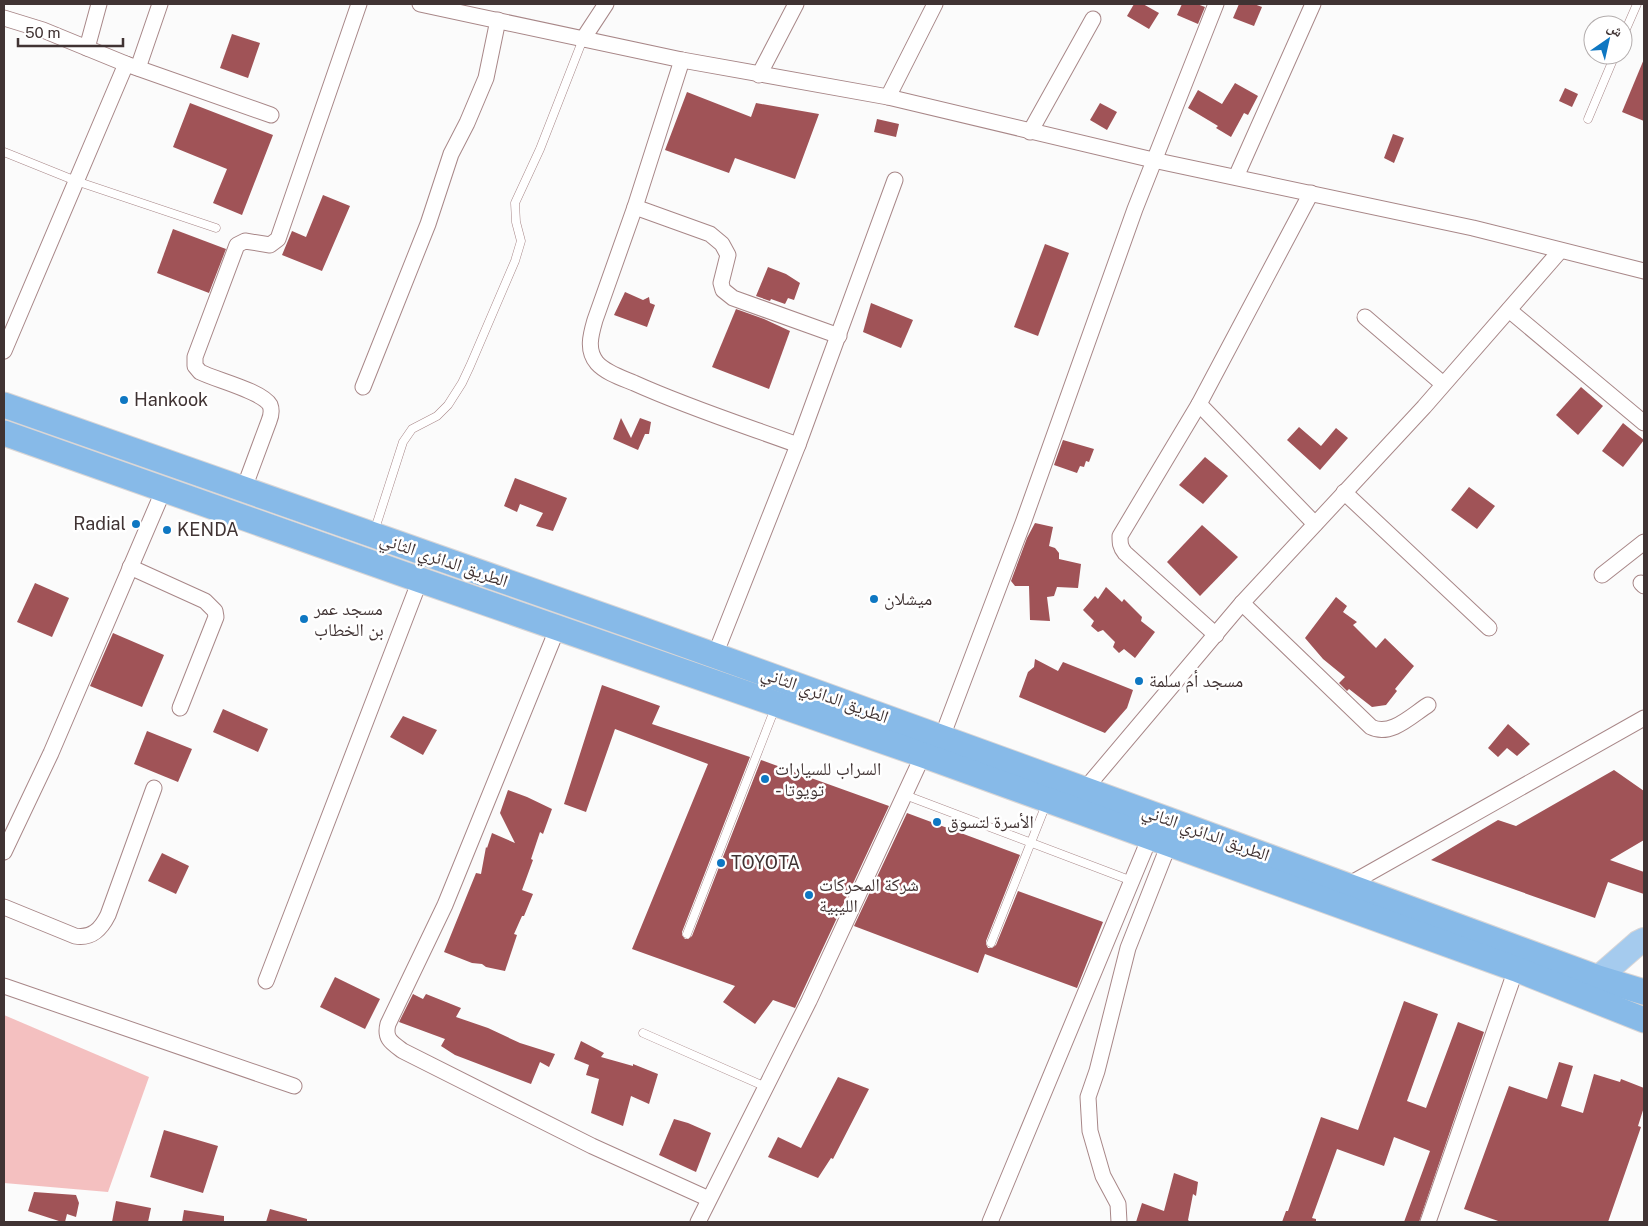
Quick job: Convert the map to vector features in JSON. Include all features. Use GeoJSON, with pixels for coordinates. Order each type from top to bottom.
{"type":"FeatureCollection","features":[{"type":"Feature","properties":{"kind":"highway","name":"الطريق الدائري الثاني"},"geometry":{"type":"LineString","coordinates":[[4,405],[243,491],[715,655],[1598,978],[1644,992]]}},
{"type":"Feature","properties":{"kind":"highway","name":"الطريق الدائري الثاني"},"geometry":{"type":"LineString","coordinates":[[4,433],[923,755],[1516,970],[1644,1020]]}},
{"type":"Feature","properties":{"kind":"main road"},"geometry":{"type":"LineString","coordinates":[[1598,978],[1638,943],[1644,940]]}},
{"type":"Feature","properties":{"kind":"street"},"geometry":{"type":"LineString","coordinates":[[87,48],[99,4]]}},
{"type":"Feature","properties":{"kind":"street"},"geometry":{"type":"LineString","coordinates":[[4,351],[76,182],[160,4]]}},
{"type":"Feature","properties":{"kind":"street"},"geometry":{"type":"LineString","coordinates":[[243,491],[269,421],[270,406],[260,396],[200,372],[195,366],[196,357],[237,246],[245,241],[270,245],[278,239],[359,4]]}},
{"type":"Feature","properties":{"kind":"street"},"geometry":{"type":"LineString","coordinates":[[420,4],[682,60],[888,97],[1153,160],[1473,228],[1644,271]]}},
{"type":"Feature","properties":{"kind":"street"},"geometry":{"type":"LineString","coordinates":[[583,39],[606,4]]}},
{"type":"Feature","properties":{"kind":"street"},"geometry":{"type":"LineString","coordinates":[[759,75],[796,4]]}},
{"type":"Feature","properties":{"kind":"street"},"geometry":{"type":"LineString","coordinates":[[888,97],[935,4]]}},
{"type":"Feature","properties":{"kind":"street"},"geometry":{"type":"LineString","coordinates":[[942,737],[1023,523],[1153,160],[1216,4]]}},
{"type":"Feature","properties":{"kind":"street"},"geometry":{"type":"LineString","coordinates":[[1236,177],[1313,4]]}},
{"type":"Feature","properties":{"kind":"street"},"geometry":{"type":"LineString","coordinates":[[4,18],[43,30],[132,66],[272,115]]}},
{"type":"Feature","properties":{"kind":"street"},"geometry":{"type":"LineString","coordinates":[[1030,132],[1093,19]]}},
{"type":"Feature","properties":{"kind":"street"},"geometry":{"type":"LineString","coordinates":[[363,387],[428,224],[451,154],[467,123],[486,78],[498,20]]}},
{"type":"Feature","properties":{"kind":"street"},"geometry":{"type":"LineString","coordinates":[[682,60],[635,207],[604,293],[591,336],[590,346],[592,354],[598,364],[613,374],[658,394],[798,444]]}},
{"type":"Feature","properties":{"kind":"street"},"geometry":{"type":"LineString","coordinates":[[715,655],[839,336],[895,180]]}},
{"type":"Feature","properties":{"kind":"street"},"geometry":{"type":"LineString","coordinates":[[1216,635],[1125,553],[1121,548],[1120,536],[1198,404],[1311,193]]}},
{"type":"Feature","properties":{"kind":"street"},"geometry":{"type":"LineString","coordinates":[[635,207],[710,234],[722,244],[728,255],[721,283],[723,290],[734,298],[839,336]]}},
{"type":"Feature","properties":{"kind":"street"},"geometry":{"type":"LineString","coordinates":[[1085,789],[1242,603],[1444,384],[1560,251]]}},
{"type":"Feature","properties":{"kind":"street"},"geometry":{"type":"LineString","coordinates":[[1508,310],[1644,422]]}},
{"type":"Feature","properties":{"kind":"street"},"geometry":{"type":"LineString","coordinates":[[1364,317],[1444,384]]}},
{"type":"Feature","properties":{"kind":"street"},"geometry":{"type":"LineString","coordinates":[[1198,404],[1315,524]]}},
{"type":"Feature","properties":{"kind":"street"},"geometry":{"type":"LineString","coordinates":[[4,852],[51,753],[164,489]]}},
{"type":"Feature","properties":{"kind":"street"},"geometry":{"type":"LineString","coordinates":[[1344,492],[1488,628]]}},
{"type":"Feature","properties":{"kind":"street"},"geometry":{"type":"LineString","coordinates":[[1602,575],[1644,542]]}},
{"type":"Feature","properties":{"kind":"street"},"geometry":{"type":"LineString","coordinates":[[130,567],[205,601],[216,611],[216,617],[180,708]]}},
{"type":"Feature","properties":{"kind":"street"},"geometry":{"type":"LineString","coordinates":[[266,981],[420,580]]}},
{"type":"Feature","properties":{"kind":"street"},"geometry":{"type":"LineString","coordinates":[[1242,603],[1378,731],[1392,728],[1428,705]]}},
{"type":"Feature","properties":{"kind":"street"},"geometry":{"type":"LineString","coordinates":[[558,627],[445,905],[388,1024],[386,1033],[388,1039],[403,1051],[592,1146],[710,1199]]}},
{"type":"Feature","properties":{"kind":"street"},"geometry":{"type":"LineString","coordinates":[[1348,885],[1644,718]]}},
{"type":"Feature","properties":{"kind":"street"},"geometry":{"type":"LineString","coordinates":[[698,1222],[809,1001],[923,755]]}},
{"type":"Feature","properties":{"kind":"street"},"geometry":{"type":"LineString","coordinates":[[4,907],[75,936],[85,936],[98,930],[108,915],[154,788]]}},
{"type":"Feature","properties":{"kind":"street"},"geometry":{"type":"LineString","coordinates":[[990,1222],[1132,881],[1160,841]]}},
{"type":"Feature","properties":{"kind":"street"},"geometry":{"type":"LineString","coordinates":[[1119,1222],[1118,1204],[1103,1176],[1090,1131],[1088,1097],[1097,1071],[1128,948],[1160,841]]}},
{"type":"Feature","properties":{"kind":"street"},"geometry":{"type":"LineString","coordinates":[[1428,1222],[1516,970]]}},
{"type":"Feature","properties":{"kind":"street"},"geometry":{"type":"LineString","coordinates":[[4,986],[294,1086]]}},
{"type":"Feature","properties":{"kind":"lane"},"geometry":{"type":"LineString","coordinates":[[374,535],[403,442],[412,429],[442,412],[456,393],[470,366],[515,261],[521,241],[516,222],[515,203],[540,149],[583,39]]}},
{"type":"Feature","properties":{"kind":"lane"},"geometry":{"type":"LineString","coordinates":[[1588,119],[1611,65]]}},
{"type":"Feature","properties":{"kind":"lane"},"geometry":{"type":"LineString","coordinates":[[4,152],[76,182],[216,228]]}},
{"type":"Feature","properties":{"kind":"lane"},"geometry":{"type":"LineString","coordinates":[[687,934],[776,703]]}},
{"type":"Feature","properties":{"kind":"lane"},"geometry":{"type":"LineString","coordinates":[[905,795],[1132,881]]}},
{"type":"Feature","properties":{"kind":"lane"},"geometry":{"type":"LineString","coordinates":[[991,943],[1048,800]]}},
{"type":"Feature","properties":{"kind":"lane"},"geometry":{"type":"LineString","coordinates":[[643,1033],[766,1087]]}},
{"type":"Feature","properties":{"kind":"shaded area"},"geometry":{"type":"Polygon","coordinates":[[[4,1015],[149,1077],[108,1192],[4,1183],[4,1015]]]}},
{"type":"Feature","properties":{"kind":"building"},"geometry":{"type":"Polygon","coordinates":[[[1134,4],[1143,4],[1159,13],[1149,29],[1127,16],[1134,4]]]}},
{"type":"Feature","properties":{"kind":"building"},"geometry":{"type":"Polygon","coordinates":[[[1182,4],[1197,4],[1205,7],[1198,24],[1177,15],[1182,4]]]}},
{"type":"Feature","properties":{"kind":"building"},"geometry":{"type":"Polygon","coordinates":[[[1239,4],[1254,4],[1262,7],[1254,26],[1233,18],[1239,4]]]}},
{"type":"Feature","properties":{"kind":"building"},"geometry":{"type":"Polygon","coordinates":[[[232,34],[260,43],[248,78],[220,68],[232,34]]]}},
{"type":"Feature","properties":{"kind":"building"},"geometry":{"type":"Polygon","coordinates":[[[1644,59],[1644,121],[1622,112],[1644,59]]]}},
{"type":"Feature","properties":{"kind":"building"},"geometry":{"type":"Polygon","coordinates":[[[1235,83],[1258,96],[1248,115],[1244,113],[1231,137],[1216,128],[1218,126],[1188,108],[1198,90],[1222,104],[1235,83]]]}},
{"type":"Feature","properties":{"kind":"building"},"geometry":{"type":"Polygon","coordinates":[[[1565,88],[1578,94],[1572,107],[1559,101],[1565,88]]]}},
{"type":"Feature","properties":{"kind":"building"},"geometry":{"type":"Polygon","coordinates":[[[687,92],[751,117],[756,103],[819,114],[795,179],[735,158],[729,173],[665,150],[687,92]]]}},
{"type":"Feature","properties":{"kind":"building"},"geometry":{"type":"Polygon","coordinates":[[[190,103],[273,135],[242,215],[213,203],[227,169],[173,147],[190,103]]]}},
{"type":"Feature","properties":{"kind":"building"},"geometry":{"type":"Polygon","coordinates":[[[1100,103],[1117,112],[1107,130],[1090,120],[1100,103]]]}},
{"type":"Feature","properties":{"kind":"building"},"geometry":{"type":"Polygon","coordinates":[[[877,119],[899,124],[896,137],[874,132],[877,119]]]}},
{"type":"Feature","properties":{"kind":"building"},"geometry":{"type":"Polygon","coordinates":[[[1393,134],[1404,138],[1394,163],[1384,158],[1393,134]]]}},
{"type":"Feature","properties":{"kind":"building"},"geometry":{"type":"Polygon","coordinates":[[[323,195],[350,206],[322,271],[282,255],[292,231],[306,237],[323,195]]]}},
{"type":"Feature","properties":{"kind":"building"},"geometry":{"type":"Polygon","coordinates":[[[173,229],[226,249],[209,293],[157,273],[173,229]]]}},
{"type":"Feature","properties":{"kind":"building"},"geometry":{"type":"Polygon","coordinates":[[[1045,244],[1069,253],[1038,336],[1014,327],[1045,244]]]}},
{"type":"Feature","properties":{"kind":"building"},"geometry":{"type":"Polygon","coordinates":[[[768,267],[786,274],[800,283],[794,300],[788,298],[785,304],[756,296],[768,267]]]}},
{"type":"Feature","properties":{"kind":"building"},"geometry":{"type":"Polygon","coordinates":[[[625,292],[643,300],[649,297],[650,303],[655,305],[647,327],[614,315],[625,292]]]}},
{"type":"Feature","properties":{"kind":"building"},"geometry":{"type":"Polygon","coordinates":[[[871,303],[913,320],[901,348],[863,332],[871,303]]]}},
{"type":"Feature","properties":{"kind":"building"},"geometry":{"type":"Polygon","coordinates":[[[736,309],[790,331],[769,389],[712,367],[736,309]]]}},
{"type":"Feature","properties":{"kind":"building"},"geometry":{"type":"Polygon","coordinates":[[[1581,387],[1603,406],[1578,435],[1556,415],[1581,387]]]}},
{"type":"Feature","properties":{"kind":"building"},"geometry":{"type":"Polygon","coordinates":[[[621,418],[631,438],[640,418],[651,422],[649,434],[645,434],[638,450],[613,439],[621,418]]]}},
{"type":"Feature","properties":{"kind":"building"},"geometry":{"type":"Polygon","coordinates":[[[1623,423],[1644,440],[1623,467],[1602,451],[1623,423]]]}},
{"type":"Feature","properties":{"kind":"building"},"geometry":{"type":"Polygon","coordinates":[[[1299,427],[1321,446],[1336,428],[1348,438],[1320,470],[1287,440],[1299,427]]]}},
{"type":"Feature","properties":{"kind":"building"},"geometry":{"type":"Polygon","coordinates":[[[1063,440],[1094,449],[1089,462],[1086,461],[1084,467],[1080,466],[1077,473],[1054,465],[1063,440]]]}},
{"type":"Feature","properties":{"kind":"building"},"geometry":{"type":"Polygon","coordinates":[[[1205,457],[1228,476],[1203,504],[1179,485],[1205,457]]]}},
{"type":"Feature","properties":{"kind":"building"},"geometry":{"type":"Polygon","coordinates":[[[515,478],[567,498],[553,531],[536,526],[543,513],[520,504],[517,512],[504,506],[515,478]]]}},
{"type":"Feature","properties":{"kind":"building"},"geometry":{"type":"Polygon","coordinates":[[[1469,487],[1495,506],[1477,529],[1451,510],[1469,487]]]}},
{"type":"Feature","properties":{"kind":"building"},"geometry":{"type":"Polygon","coordinates":[[[1035,523],[1053,527],[1049,546],[1055,548],[1059,553],[1059,559],[1081,564],[1078,588],[1057,587],[1054,596],[1047,597],[1050,621],[1030,620],[1029,586],[1015,586],[1011,581],[1027,538],[1035,523]]]}},
{"type":"Feature","properties":{"kind":"building"},"geometry":{"type":"Polygon","coordinates":[[[1202,525],[1238,557],[1200,596],[1167,562],[1202,525]]]}},
{"type":"Feature","properties":{"kind":"building"},"geometry":{"type":"Polygon","coordinates":[[[35,583],[69,598],[52,637],[17,622],[35,583]]]}},
{"type":"Feature","properties":{"kind":"building"},"geometry":{"type":"Polygon","coordinates":[[[1106,587],[1122,602],[1124,599],[1142,617],[1141,621],[1155,632],[1135,658],[1124,649],[1119,653],[1113,647],[1115,642],[1103,630],[1098,632],[1091,626],[1094,621],[1083,610],[1095,596],[1098,599],[1106,587]]]}},
{"type":"Feature","properties":{"kind":"building"},"geometry":{"type":"Polygon","coordinates":[[[1336,597],[1347,606],[1343,612],[1357,622],[1353,625],[1376,648],[1385,638],[1414,666],[1395,689],[1397,691],[1386,705],[1372,707],[1349,689],[1347,691],[1339,683],[1345,677],[1323,659],[1305,638],[1336,597]]]}},
{"type":"Feature","properties":{"kind":"building"},"geometry":{"type":"Polygon","coordinates":[[[113,633],[164,655],[142,707],[90,686],[113,633]]]}},
{"type":"Feature","properties":{"kind":"building"},"geometry":{"type":"Polygon","coordinates":[[[1035,659],[1058,671],[1063,662],[1133,690],[1127,708],[1105,733],[1019,697],[1028,672],[1034,667],[1035,659]]]}},
{"type":"Feature","properties":{"kind":"building"},"geometry":{"type":"Polygon","coordinates":[[[602,685],[660,706],[652,724],[750,757],[682,932],[685,939],[692,936],[761,760],[889,806],[795,1008],[773,1000],[755,1024],[723,1002],[735,986],[632,949],[708,764],[615,729],[586,812],[564,804],[602,685]]]}},
{"type":"Feature","properties":{"kind":"building"},"geometry":{"type":"Polygon","coordinates":[[[223,709],[268,729],[258,752],[213,732],[223,709]]]}},
{"type":"Feature","properties":{"kind":"building"},"geometry":{"type":"Polygon","coordinates":[[[403,716],[437,730],[423,755],[390,737],[403,716]]]}},
{"type":"Feature","properties":{"kind":"building"},"geometry":{"type":"Polygon","coordinates":[[[1508,724],[1530,744],[1517,756],[1507,748],[1498,757],[1488,748],[1508,724]]]}},
{"type":"Feature","properties":{"kind":"building"},"geometry":{"type":"Polygon","coordinates":[[[147,731],[192,749],[178,782],[134,764],[147,731]]]}},
{"type":"Feature","properties":{"kind":"building"},"geometry":{"type":"Polygon","coordinates":[[[1614,770],[1644,791],[1644,840],[1610,860],[1644,872],[1644,894],[1608,882],[1595,918],[1431,860],[1498,820],[1516,826],[1614,770]]]}},
{"type":"Feature","properties":{"kind":"building"},"geometry":{"type":"Polygon","coordinates":[[[508,790],[552,809],[543,834],[540,832],[531,859],[533,860],[522,890],[533,894],[514,934],[517,935],[505,971],[472,963],[444,952],[476,873],[481,874],[486,847],[492,833],[515,843],[500,813],[508,790]]]}},
{"type":"Feature","properties":{"kind":"building"},"geometry":{"type":"Polygon","coordinates":[[[907,813],[1020,855],[986,941],[988,948],[996,945],[1018,891],[1103,922],[1077,988],[985,954],[978,973],[854,926],[907,813]]]}},
{"type":"Feature","properties":{"kind":"building"},"geometry":{"type":"Polygon","coordinates":[[[162,853],[189,866],[176,894],[148,881],[162,853]]]}},
{"type":"Feature","properties":{"kind":"building"},"geometry":{"type":"Polygon","coordinates":[[[335,977],[380,999],[365,1029],[320,1007],[335,977]]]}},
{"type":"Feature","properties":{"kind":"building"},"geometry":{"type":"Polygon","coordinates":[[[413,994],[423,999],[426,994],[461,1008],[456,1017],[488,1028],[520,1043],[555,1054],[549,1067],[540,1062],[531,1084],[455,1055],[441,1046],[445,1039],[399,1022],[413,994]]]}},
{"type":"Feature","properties":{"kind":"building"},"geometry":{"type":"Polygon","coordinates":[[[1404,1001],[1438,1014],[1407,1101],[1426,1108],[1458,1022],[1484,1032],[1419,1222],[1404,1222],[1430,1151],[1394,1137],[1384,1166],[1337,1149],[1312,1218],[1316,1219],[1316,1222],[1282,1222],[1286,1211],[1288,1211],[1321,1117],[1358,1130],[1404,1001]]]}},
{"type":"Feature","properties":{"kind":"building"},"geometry":{"type":"Polygon","coordinates":[[[581,1041],[604,1053],[601,1057],[633,1066],[633,1064],[658,1074],[649,1104],[631,1096],[623,1126],[591,1113],[599,1079],[586,1075],[589,1065],[574,1059],[581,1041]]]}},
{"type":"Feature","properties":{"kind":"building"},"geometry":{"type":"Polygon","coordinates":[[[1559,1062],[1573,1066],[1561,1106],[1583,1113],[1594,1074],[1620,1082],[1621,1079],[1644,1088],[1644,1107],[1638,1126],[1641,1127],[1608,1222],[1501,1222],[1464,1209],[1509,1086],[1547,1099],[1559,1062]]]}},
{"type":"Feature","properties":{"kind":"building"},"geometry":{"type":"Polygon","coordinates":[[[838,1077],[869,1089],[833,1159],[831,1158],[818,1178],[768,1157],[778,1137],[801,1148],[838,1077]]]}},
{"type":"Feature","properties":{"kind":"building"},"geometry":{"type":"Polygon","coordinates":[[[674,1119],[711,1133],[696,1172],[659,1155],[674,1119]]]}},
{"type":"Feature","properties":{"kind":"building"},"geometry":{"type":"Polygon","coordinates":[[[164,1130],[218,1146],[203,1193],[150,1177],[164,1130]]]}},
{"type":"Feature","properties":{"kind":"building"},"geometry":{"type":"Polygon","coordinates":[[[1174,1173],[1198,1182],[1196,1196],[1193,1194],[1188,1220],[1190,1222],[1136,1222],[1142,1203],[1164,1211],[1174,1173]]]}},
{"type":"Feature","properties":{"kind":"building"},"geometry":{"type":"Polygon","coordinates":[[[34,1192],[76,1195],[79,1203],[76,1217],[67,1214],[65,1222],[62,1222],[28,1211],[34,1192]]]}},
{"type":"Feature","properties":{"kind":"building"},"geometry":{"type":"Polygon","coordinates":[[[116,1201],[151,1208],[148,1222],[112,1222],[116,1201]]]}},
{"type":"Feature","properties":{"kind":"building"},"geometry":{"type":"Polygon","coordinates":[[[270,1209],[307,1219],[307,1222],[266,1222],[270,1209]]]}},
{"type":"Feature","properties":{"kind":"building"},"geometry":{"type":"Polygon","coordinates":[[[184,1210],[224,1216],[224,1222],[182,1222],[184,1210]]]}},
{"type":"Feature","properties":{"kind":"place","name":"Hankook"},"geometry":{"type":"Point","coordinates":[124,400]}},
{"type":"Feature","properties":{"kind":"place","name":"Radial"},"geometry":{"type":"Point","coordinates":[136,524]}},
{"type":"Feature","properties":{"kind":"place","name":"KENDA"},"geometry":{"type":"Point","coordinates":[167,530]}},
{"type":"Feature","properties":{"kind":"place","name":"ميشلان"},"geometry":{"type":"Point","coordinates":[874,599]}},
{"type":"Feature","properties":{"kind":"place","name":"مسجد عمر بن الخطاب"},"geometry":{"type":"Point","coordinates":[304,619]}},
{"type":"Feature","properties":{"kind":"place","name":"مسجد أم سلمة"},"geometry":{"type":"Point","coordinates":[1139,681]}},
{"type":"Feature","properties":{"kind":"place","name":"السراب للسيارات - تويوتا"},"geometry":{"type":"Point","coordinates":[765,779]}},
{"type":"Feature","properties":{"kind":"place","name":"الأسرة لتسوق"},"geometry":{"type":"Point","coordinates":[937,822]}},
{"type":"Feature","properties":{"kind":"place","name":"TOYOTA"},"geometry":{"type":"Point","coordinates":[721,863]}},
{"type":"Feature","properties":{"kind":"place","name":"شركة المحركات الليبية"},"geometry":{"type":"Point","coordinates":[809,895]}}]}
